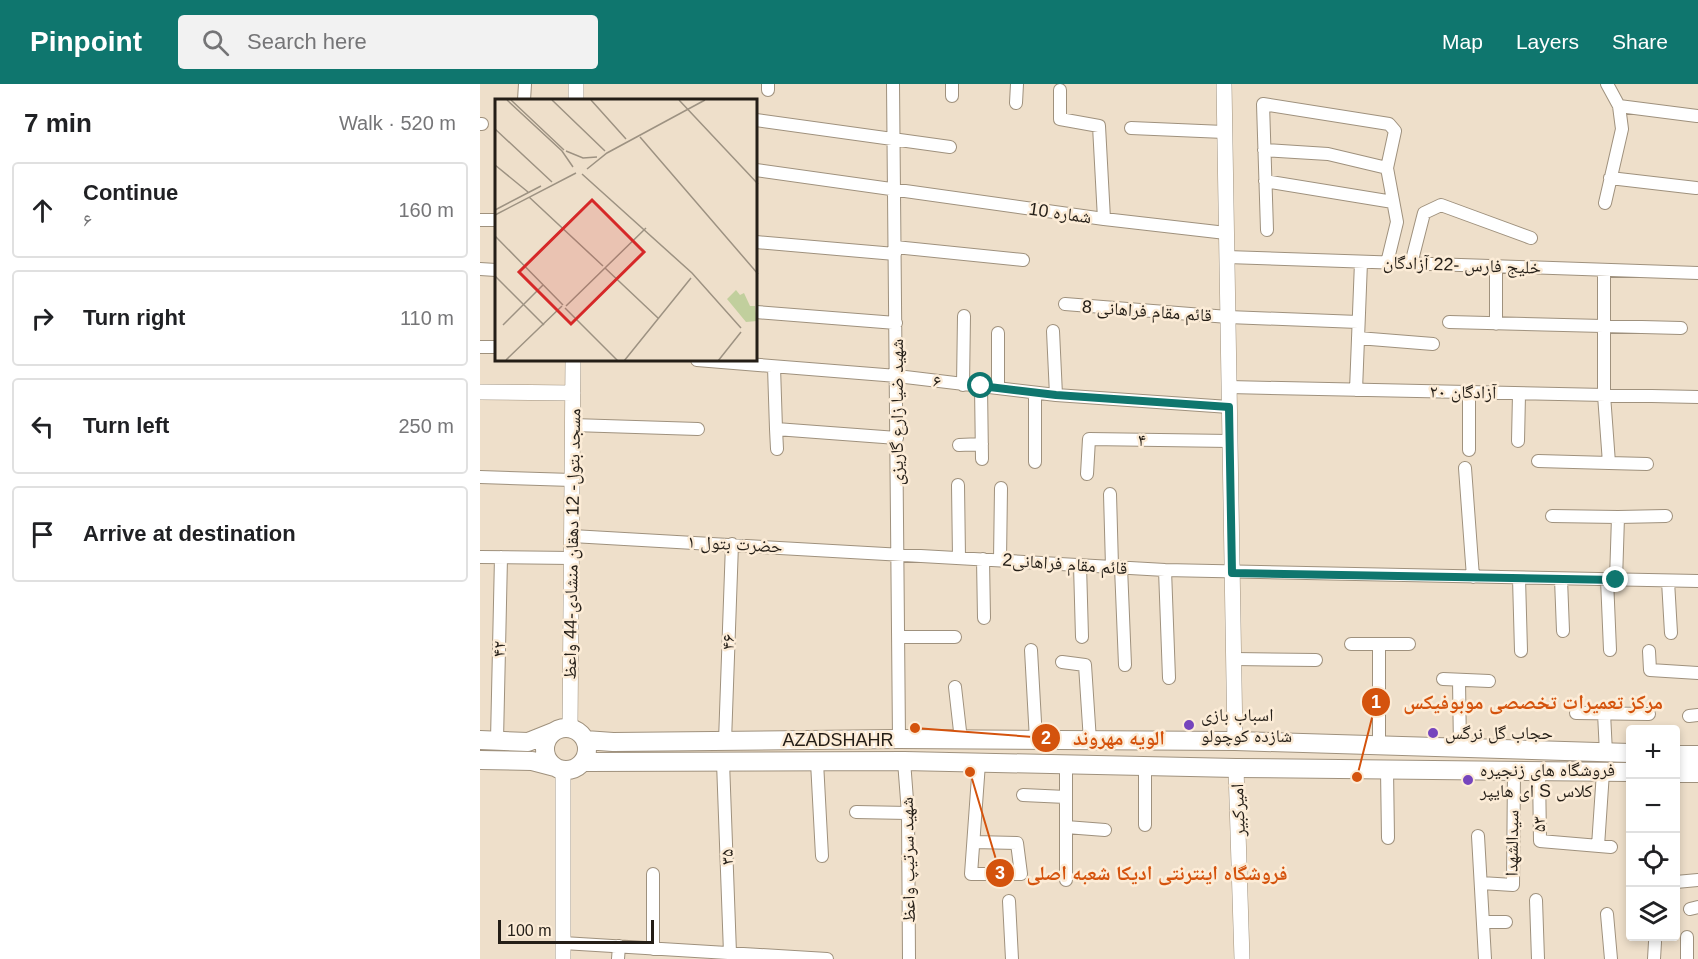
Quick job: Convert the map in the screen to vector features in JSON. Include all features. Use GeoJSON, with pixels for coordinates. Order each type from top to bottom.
{"type":"FeatureCollection","features":[{"type":"Feature","properties":{"kind":"main road"},"geometry":{"type":"LineString","coordinates":[[559,769],[550,762],[545,750],[549,737],[562,730]]}},
{"type":"Feature","properties":{"kind":"main road"},"geometry":{"type":"LineString","coordinates":[[488,740],[528,742],[562,730],[576,730],[585,740],[587,751],[584,762]]}},
{"type":"Feature","properties":{"kind":"main road","name":"AZADSHAHR"},"geometry":{"type":"LineString","coordinates":[[585,740],[613,742],[899,739],[1235,741],[1626,753]]}},
{"type":"Feature","properties":{"kind":"main road"},"geometry":{"type":"LineString","coordinates":[[1680,755],[1698,755]]}},
{"type":"Feature","properties":{"kind":"main road"},"geometry":{"type":"LineString","coordinates":[[480,760],[532,761],[559,769],[574,769],[584,762],[904,761],[1145,767],[1626,772]]}},
{"type":"Feature","properties":{"kind":"main road"},"geometry":{"type":"LineString","coordinates":[[1680,773],[1698,773]]}},
{"type":"Feature","properties":{"kind":"street"},"geometry":{"type":"LineString","coordinates":[[524,99],[525,84]]}},
{"type":"Feature","properties":{"kind":"street","name":"شهید ضیا زارع گاریزی"},"geometry":{"type":"LineString","coordinates":[[893,84],[899,739]]}},
{"type":"Feature","properties":{"kind":"street"},"geometry":{"type":"LineString","coordinates":[[1016,103],[1017,84]]}},
{"type":"Feature","properties":{"kind":"street"},"geometry":{"type":"LineString","coordinates":[[1224,84],[1235,741]]}},
{"type":"Feature","properties":{"kind":"street"},"geometry":{"type":"LineString","coordinates":[[1605,203],[1622,129],[1618,106],[1607,84]]}},
{"type":"Feature","properties":{"kind":"street"},"geometry":{"type":"LineString","coordinates":[[1060,90],[1060,119],[1099,126],[1104,219]]}},
{"type":"Feature","properties":{"kind":"street"},"geometry":{"type":"LineString","coordinates":[[1267,230],[1263,104],[1389,124],[1395,131],[1387,168],[1397,222],[1387,263]]}},
{"type":"Feature","properties":{"kind":"street"},"geometry":{"type":"LineString","coordinates":[[1618,106],[1697,116]]}},
{"type":"Feature","properties":{"kind":"street"},"geometry":{"type":"LineString","coordinates":[[758,120],[950,147]]}},
{"type":"Feature","properties":{"kind":"street"},"geometry":{"type":"LineString","coordinates":[[1131,128],[1224,132]]}},
{"type":"Feature","properties":{"kind":"street"},"geometry":{"type":"LineString","coordinates":[[1264,150],[1328,154],[1387,168]]}},
{"type":"Feature","properties":{"kind":"street","name":"شماره 10"},"geometry":{"type":"LineString","coordinates":[[758,170],[1104,219],[1226,233]]}},
{"type":"Feature","properties":{"kind":"street"},"geometry":{"type":"LineString","coordinates":[[1610,178],[1696,188]]}},
{"type":"Feature","properties":{"kind":"street"},"geometry":{"type":"LineString","coordinates":[[1265,181],[1393,202]]}},
{"type":"Feature","properties":{"kind":"street"},"geometry":{"type":"LineString","coordinates":[[1411,264],[1424,213],[1441,205],[1531,238]]}},
{"type":"Feature","properties":{"kind":"street"},"geometry":{"type":"LineString","coordinates":[[758,242],[1023,260]]}},
{"type":"Feature","properties":{"kind":"street","name":"خلیج فارس -22 آزادگان"},"geometry":{"type":"LineString","coordinates":[[1227,257],[1698,273]]}},
{"type":"Feature","properties":{"kind":"street"},"geometry":{"type":"LineString","coordinates":[[1356,390],[1361,262]]}},
{"type":"Feature","properties":{"kind":"street"},"geometry":{"type":"LineString","coordinates":[[1496,267],[1496,324]]}},
{"type":"Feature","properties":{"kind":"street"},"geometry":{"type":"LineString","coordinates":[[480,269],[495,270]]}},
{"type":"Feature","properties":{"kind":"street"},"geometry":{"type":"LineString","coordinates":[[1604,270],[1604,395],[1609,463]]}},
{"type":"Feature","properties":{"kind":"street","name":"8 قائم مقام فراهانی"},"geometry":{"type":"LineString","coordinates":[[1065,304],[1228,317],[1358,322]]}},
{"type":"Feature","properties":{"kind":"street"},"geometry":{"type":"LineString","coordinates":[[758,312],[896,324]]}},
{"type":"Feature","properties":{"kind":"street"},"geometry":{"type":"LineString","coordinates":[[963,385],[964,316]]}},
{"type":"Feature","properties":{"kind":"street"},"geometry":{"type":"LineString","coordinates":[[1449,322],[1681,328]]}},
{"type":"Feature","properties":{"kind":"street"},"geometry":{"type":"LineString","coordinates":[[1053,331],[1056,395]]}},
{"type":"Feature","properties":{"kind":"street"},"geometry":{"type":"LineString","coordinates":[[998,333],[998,388]]}},
{"type":"Feature","properties":{"kind":"street"},"geometry":{"type":"LineString","coordinates":[[1358,339],[1433,344]]}},
{"type":"Feature","properties":{"kind":"street","name":"مسجد بتول- 12 دهقان منشادی-44 واعظ"},"geometry":{"type":"LineString","coordinates":[[562,730],[572,558],[573,362]]}},
{"type":"Feature","properties":{"kind":"street","name":"۶"},"geometry":{"type":"LineString","coordinates":[[716,362],[897,376],[1056,395],[1229,407]]}},
{"type":"Feature","properties":{"kind":"street"},"geometry":{"type":"LineString","coordinates":[[774,368],[777,449]]}},
{"type":"Feature","properties":{"kind":"street"},"geometry":{"type":"LineString","coordinates":[[981,386],[982,459]]}},
{"type":"Feature","properties":{"kind":"street","name":"۲۰ آزادگان"},"geometry":{"type":"LineString","coordinates":[[1229,387],[1698,397]]}},
{"type":"Feature","properties":{"kind":"street"},"geometry":{"type":"LineString","coordinates":[[480,392],[573,393]]}},
{"type":"Feature","properties":{"kind":"street"},"geometry":{"type":"LineString","coordinates":[[1035,393],[1035,462]]}},
{"type":"Feature","properties":{"kind":"street"},"geometry":{"type":"LineString","coordinates":[[1469,393],[1469,450]]}},
{"type":"Feature","properties":{"kind":"street"},"geometry":{"type":"LineString","coordinates":[[1518,441],[1519,394]]}},
{"type":"Feature","properties":{"kind":"street"},"geometry":{"type":"LineString","coordinates":[[573,425],[698,429]]}},
{"type":"Feature","properties":{"kind":"street"},"geometry":{"type":"LineString","coordinates":[[776,429],[897,438]]}},
{"type":"Feature","properties":{"kind":"street","name":"۴"},"geometry":{"type":"LineString","coordinates":[[1087,474],[1089,439],[1230,441]]}},
{"type":"Feature","properties":{"kind":"street"},"geometry":{"type":"LineString","coordinates":[[959,445],[982,444]]}},
{"type":"Feature","properties":{"kind":"street"},"geometry":{"type":"LineString","coordinates":[[1538,460],[1647,464]]}},
{"type":"Feature","properties":{"kind":"street"},"geometry":{"type":"LineString","coordinates":[[1465,468],[1473,577]]}},
{"type":"Feature","properties":{"kind":"street"},"geometry":{"type":"LineString","coordinates":[[480,477],[572,480]]}},
{"type":"Feature","properties":{"kind":"street"},"geometry":{"type":"LineString","coordinates":[[957,485],[959,557]]}},
{"type":"Feature","properties":{"kind":"street"},"geometry":{"type":"LineString","coordinates":[[1000,560],[1001,488]]}},
{"type":"Feature","properties":{"kind":"street"},"geometry":{"type":"LineString","coordinates":[[1110,494],[1125,665]]}},
{"type":"Feature","properties":{"kind":"street"},"geometry":{"type":"LineString","coordinates":[[1552,516],[1666,516]]}},
{"type":"Feature","properties":{"kind":"street"},"geometry":{"type":"LineString","coordinates":[[1610,650],[1612,580],[1618,517]]}},
{"type":"Feature","properties":{"kind":"street","name":"حضرت بتول ۱"},"geometry":{"type":"LineString","coordinates":[[572,536],[898,554]]}},
{"type":"Feature","properties":{"kind":"street","name":"۴۶"},"geometry":{"type":"LineString","coordinates":[[725,741],[732,544]]}},
{"type":"Feature","properties":{"kind":"street","name":"2قائم مقام فراهانی"},"geometry":{"type":"LineString","coordinates":[[898,554],[1232,573],[1698,581]]}},
{"type":"Feature","properties":{"kind":"street"},"geometry":{"type":"LineString","coordinates":[[480,557],[572,558]]}},
{"type":"Feature","properties":{"kind":"street","name":"۴۲"},"geometry":{"type":"LineString","coordinates":[[488,740],[501,557]]}},
{"type":"Feature","properties":{"kind":"street"},"geometry":{"type":"LineString","coordinates":[[983,559],[984,618]]}},
{"type":"Feature","properties":{"kind":"street"},"geometry":{"type":"LineString","coordinates":[[1080,565],[1082,637]]}},
{"type":"Feature","properties":{"kind":"street"},"geometry":{"type":"LineString","coordinates":[[1166,570],[1169,678]]}},
{"type":"Feature","properties":{"kind":"street"},"geometry":{"type":"LineString","coordinates":[[1519,578],[1521,651]]}},
{"type":"Feature","properties":{"kind":"street"},"geometry":{"type":"LineString","coordinates":[[1561,579],[1563,631]]}},
{"type":"Feature","properties":{"kind":"street"},"geometry":{"type":"LineString","coordinates":[[1668,580],[1671,633]]}},
{"type":"Feature","properties":{"kind":"street"},"geometry":{"type":"LineString","coordinates":[[899,637],[955,637]]}},
{"type":"Feature","properties":{"kind":"street"},"geometry":{"type":"LineString","coordinates":[[1352,644],[1409,644]]}},
{"type":"Feature","properties":{"kind":"street"},"geometry":{"type":"LineString","coordinates":[[1379,644],[1379,746]]}},
{"type":"Feature","properties":{"kind":"street"},"geometry":{"type":"LineString","coordinates":[[1030,650],[1036,740]]}},
{"type":"Feature","properties":{"kind":"street"},"geometry":{"type":"LineString","coordinates":[[1649,651],[1650,670],[1698,673]]}},
{"type":"Feature","properties":{"kind":"street"},"geometry":{"type":"LineString","coordinates":[[1234,659],[1316,660]]}},
{"type":"Feature","properties":{"kind":"street"},"geometry":{"type":"LineString","coordinates":[[1062,662],[1085,665],[1090,741]]}},
{"type":"Feature","properties":{"kind":"street"},"geometry":{"type":"LineString","coordinates":[[1443,679],[1489,681]]}},
{"type":"Feature","properties":{"kind":"street"},"geometry":{"type":"LineString","coordinates":[[1459,680],[1460,749]]}},
{"type":"Feature","properties":{"kind":"street"},"geometry":{"type":"LineString","coordinates":[[955,687],[961,740]]}},
{"type":"Feature","properties":{"kind":"street"},"geometry":{"type":"LineString","coordinates":[[1576,713],[1649,714]]}},
{"type":"Feature","properties":{"kind":"street"},"geometry":{"type":"LineString","coordinates":[[1604,714],[1606,753]]}},
{"type":"Feature","properties":{"kind":"street","name":"شهید سرتیپ واعظ"},"geometry":{"type":"LineString","coordinates":[[904,761],[908,813],[909,959]]}},
{"type":"Feature","properties":{"kind":"street","name":"۳۵"},"geometry":{"type":"LineString","coordinates":[[723,762],[730,953]]}},
{"type":"Feature","properties":{"kind":"street"},"geometry":{"type":"LineString","coordinates":[[817,762],[822,856]]}},
{"type":"Feature","properties":{"kind":"street"},"geometry":{"type":"LineString","coordinates":[[974,842],[1017,843],[1021,874],[971,874],[980,763]]}},
{"type":"Feature","properties":{"kind":"street"},"geometry":{"type":"LineString","coordinates":[[1066,765],[1066,880]]}},
{"type":"Feature","properties":{"kind":"street"},"geometry":{"type":"LineString","coordinates":[[1145,767],[1145,825]]}},
{"type":"Feature","properties":{"kind":"street","name":"امیرکبیر"},"geometry":{"type":"LineString","coordinates":[[1236,768],[1242,959]]}},
{"type":"Feature","properties":{"kind":"street"},"geometry":{"type":"LineString","coordinates":[[559,769],[563,951],[619,953],[652,948],[699,955],[730,953],[827,959]]}},
{"type":"Feature","properties":{"kind":"street"},"geometry":{"type":"LineString","coordinates":[[1387,770],[1388,837]]}},
{"type":"Feature","properties":{"kind":"street","name":"سیدالشهدا"},"geometry":{"type":"LineString","coordinates":[[1481,883],[1513,885],[1514,771]]}},
{"type":"Feature","properties":{"kind":"street","name":"۵۳"},"geometry":{"type":"LineString","coordinates":[[1539,771],[1540,841],[1611,847]]}},
{"type":"Feature","properties":{"kind":"street"},"geometry":{"type":"LineString","coordinates":[[1598,846],[1603,772]]}},
{"type":"Feature","properties":{"kind":"street"},"geometry":{"type":"LineString","coordinates":[[1023,795],[1066,797]]}},
{"type":"Feature","properties":{"kind":"street"},"geometry":{"type":"LineString","coordinates":[[856,812],[908,813]]}},
{"type":"Feature","properties":{"kind":"street"},"geometry":{"type":"LineString","coordinates":[[1066,827],[1105,830]]}},
{"type":"Feature","properties":{"kind":"street","name":"سیدالشهدا"},"geometry":{"type":"LineString","coordinates":[[1478,836],[1485,959]]}},
{"type":"Feature","properties":{"kind":"street"},"geometry":{"type":"LineString","coordinates":[[652,948],[653,874]]}},
{"type":"Feature","properties":{"kind":"street"},"geometry":{"type":"LineString","coordinates":[[1680,882],[1698,880]]}},
{"type":"Feature","properties":{"kind":"street"},"geometry":{"type":"LineString","coordinates":[[1536,900],[1538,959]]}},
{"type":"Feature","properties":{"kind":"street"},"geometry":{"type":"LineString","coordinates":[[1009,901],[1012,959]]}},
{"type":"Feature","properties":{"kind":"street"},"geometry":{"type":"LineString","coordinates":[[1607,914],[1611,959]]}},
{"type":"Feature","properties":{"kind":"street"},"geometry":{"type":"LineString","coordinates":[[1483,922],[1506,922]]}},
{"type":"Feature","properties":{"kind":"street"},"geometry":{"type":"LineString","coordinates":[[1687,937],[1687,959]]}},
{"type":"Feature","properties":{"kind":"street"},"geometry":{"type":"LineString","coordinates":[[1654,959],[1655,942]]}},
{"type":"Feature","properties":{"kind":"place","name":"اسباب بازی شازده کوچولو"},"geometry":{"type":"Point","coordinates":[1189,725]}},
{"type":"Feature","properties":{"kind":"place","name":"الویه مهروند"},"geometry":{"type":"Point","coordinates":[915,728]}},
{"type":"Feature","properties":{"kind":"place","name":"حجاب گل نرگس"},"geometry":{"type":"Point","coordinates":[1433,733]}},
{"type":"Feature","properties":{"kind":"place","name":"فروشگاه اینترنتی ادیکا شعبه اصلی"},"geometry":{"type":"Point","coordinates":[970,772]}},
{"type":"Feature","properties":{"kind":"place","name":"مرکز تعمیرات تخصصی موبوفیکس"},"geometry":{"type":"Point","coordinates":[1357,777]}},
{"type":"Feature","properties":{"kind":"place","name":"فروشگاه های زنجیره ای هایپر S کلاس"},"geometry":{"type":"Point","coordinates":[1468,780]}},
{"type":"Feature","properties":{"kind":"route"},"geometry":{"type":"LineString","coordinates":[[981,386],[1056,395],[1229,407],[1232,573],[1616,580]]}}]}
